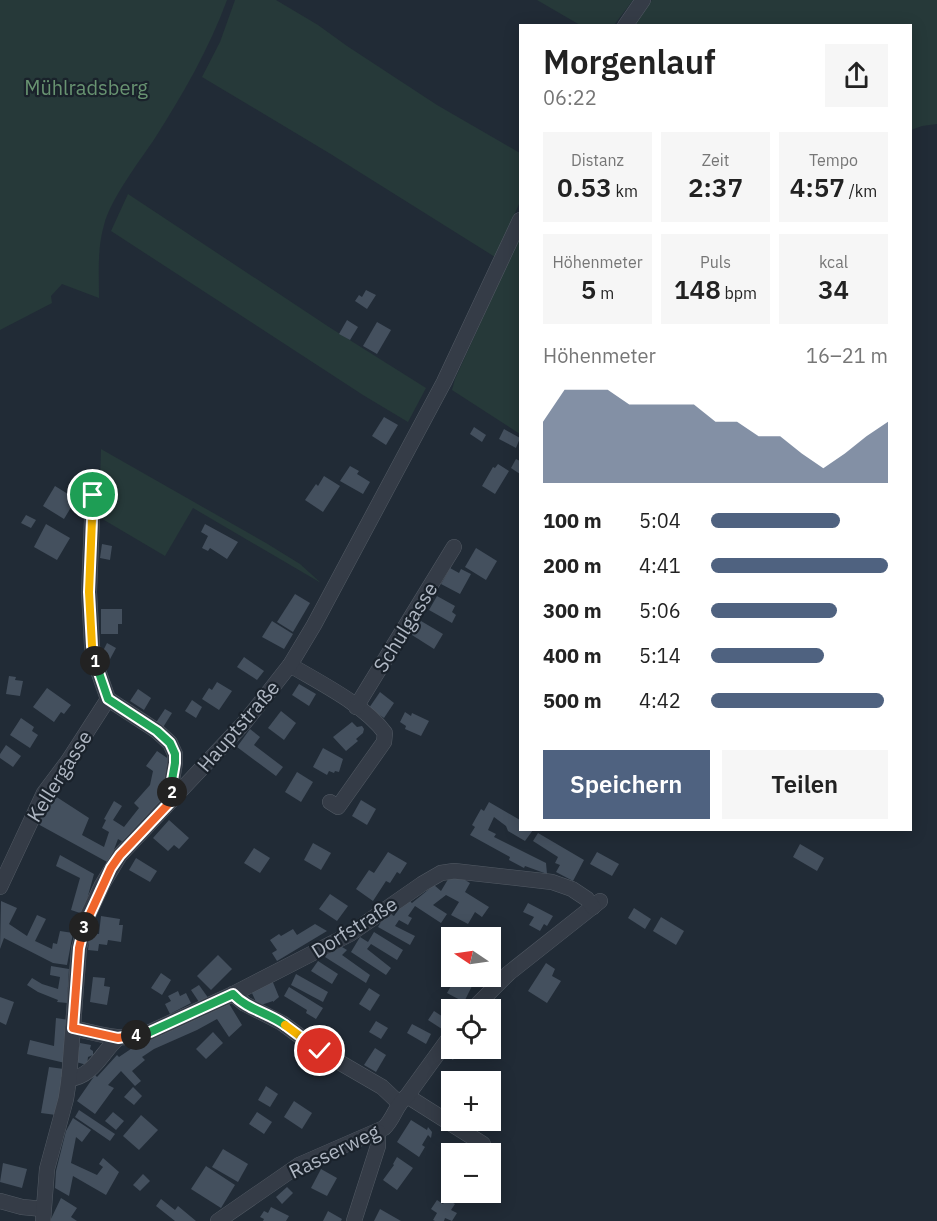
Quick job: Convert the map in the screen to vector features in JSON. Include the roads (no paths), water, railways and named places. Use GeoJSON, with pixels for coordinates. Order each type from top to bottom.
{"type":"FeatureCollection","features":[{"type":"Feature","properties":{"kind":"street"},"geometry":{"type":"LineString","coordinates":[[626,24],[643,0]]}},
{"type":"Feature","properties":{"kind":"street","name":"Hauptstraße"},"geometry":{"type":"LineString","coordinates":[[43,1215],[46,1168],[66,1100],[79,948],[88,915],[111,868],[120,855],[245,722],[290,665],[314,625],[423,422],[519,222]]}},
{"type":"Feature","properties":{"kind":"street"},"geometry":{"type":"LineString","coordinates":[[93,495],[89,555],[92,646],[108,699],[157,731],[170,743],[175,754],[171,786],[176,796]]}},
{"type":"Feature","properties":{"kind":"street","name":"Schulgasse"},"geometry":{"type":"LineString","coordinates":[[356,706],[454,547]]}},
{"type":"Feature","properties":{"kind":"street"},"geometry":{"type":"LineString","coordinates":[[290,665],[356,706],[386,733],[384,742],[338,807],[330,801]]}},
{"type":"Feature","properties":{"kind":"street","name":"Kellergasse"},"geometry":{"type":"LineString","coordinates":[[0,887],[44,793],[68,761],[108,699]]}},
{"type":"Feature","properties":{"kind":"street","name":"Dorfstraße"},"geometry":{"type":"LineString","coordinates":[[73,1028],[118,1038],[143,1035],[233,994],[350,933],[422,884],[448,872],[552,882],[572,889],[596,904],[509,973],[483,999]]}},
{"type":"Feature","properties":{"kind":"street"},"geometry":{"type":"LineString","coordinates":[[233,994],[245,1004],[277,1020],[320,1051],[481,1143]]}},
{"type":"Feature","properties":{"kind":"street"},"geometry":{"type":"LineString","coordinates":[[69,1079],[86,1074],[118,1038]]}},
{"type":"Feature","properties":{"kind":"street","name":"Rasserweg"},"geometry":{"type":"LineString","coordinates":[[218,1221],[299,1165],[378,1132],[390,1123],[403,1100],[441,1049]]}},
{"type":"Feature","properties":{"kind":"street"},"geometry":{"type":"LineString","coordinates":[[354,1221],[378,1146],[378,1132]]}},
{"type":"Feature","properties":{"kind":"street"},"geometry":{"type":"LineString","coordinates":[[0,1201],[43,1215]]}},
{"type":"Feature","properties":{"kind":"park label","name":"Mühlradsberg"},"geometry":{"type":"Point","coordinates":[86,87]}}]}
